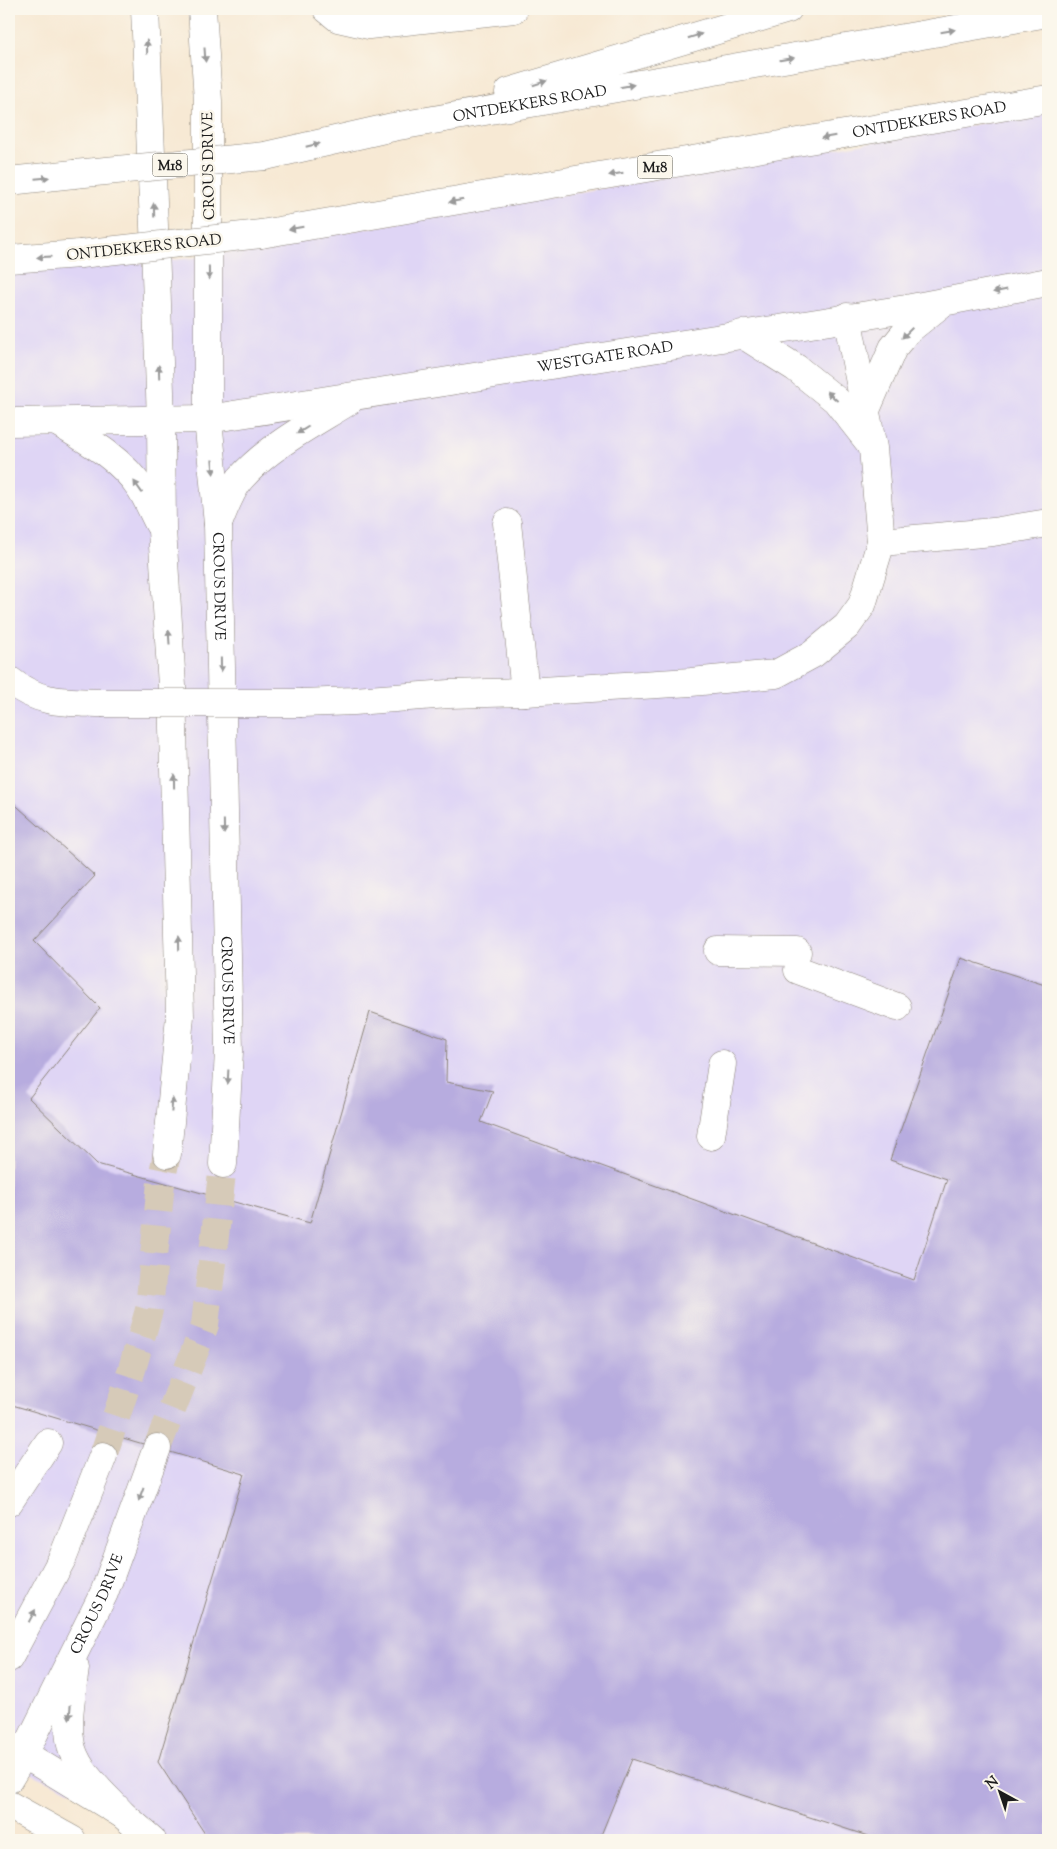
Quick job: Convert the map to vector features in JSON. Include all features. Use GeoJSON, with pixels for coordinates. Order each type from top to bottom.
{"type":"FeatureCollection","features":[{"type":"Feature","properties":{"kind":"street"},"geometry":{"type":"LineString","coordinates":[[145,9],[161,421],[162,530],[172,686],[180,1016],[167,1154]]}},
{"type":"Feature","properties":{"kind":"street","name":"CROUS DRIVE"},"geometry":{"type":"LineString","coordinates":[[202,9],[208,101],[208,419],[218,524],[230,1051],[223,1164]]}},
{"type":"Feature","properties":{"kind":"street"},"geometry":{"type":"LineString","coordinates":[[327,9],[338,18],[369,25],[514,9]]}},
{"type":"Feature","properties":{"kind":"street"},"geometry":{"type":"LineString","coordinates":[[393,127],[788,9]]}},
{"type":"Feature","properties":{"kind":"street","name":"ONTDEKKERS ROAD"},"geometry":{"type":"LineString","coordinates":[[9,181],[265,156],[393,127],[1048,13]]}},
{"type":"Feature","properties":{"kind":"street","name":"ONTDEKKERS ROAD"},"geometry":{"type":"LineString","coordinates":[[9,259],[80,254],[261,234],[1048,99]]}},
{"type":"Feature","properties":{"kind":"street","name":"WESTGATE ROAD"},"geometry":{"type":"LineString","coordinates":[[9,422],[208,419],[847,317],[1048,282]]}},
{"type":"Feature","properties":{"kind":"street"},"geometry":{"type":"LineString","coordinates":[[866,410],[894,348],[906,332],[944,301]]}},
{"type":"Feature","properties":{"kind":"street"},"geometry":{"type":"LineString","coordinates":[[9,680],[33,694],[52,701],[302,704],[449,694],[525,692],[691,682],[776,674],[813,654],[847,626],[862,606],[881,542],[872,448],[847,317]]}},
{"type":"Feature","properties":{"kind":"street"},"geometry":{"type":"LineString","coordinates":[[742,334],[796,368],[836,400],[872,448]]}},
{"type":"Feature","properties":{"kind":"street"},"geometry":{"type":"LineString","coordinates":[[218,524],[228,499],[239,480],[258,461],[290,438],[359,395]]}},
{"type":"Feature","properties":{"kind":"street"},"geometry":{"type":"LineString","coordinates":[[57,422],[94,444],[125,470],[141,489],[162,530]]}},
{"type":"Feature","properties":{"kind":"street"},"geometry":{"type":"LineString","coordinates":[[508,523],[525,692]]}},
{"type":"Feature","properties":{"kind":"street"},"geometry":{"type":"LineString","coordinates":[[881,542],[993,532],[1048,523]]}},
{"type":"Feature","properties":{"kind":"street"},"geometry":{"type":"LineString","coordinates":[[718,951],[798,961],[897,1007]]}},
{"type":"Feature","properties":{"kind":"street"},"geometry":{"type":"LineString","coordinates":[[711,1136],[722,1064]]}},
{"type":"Feature","properties":{"kind":"street"},"geometry":{"type":"LineString","coordinates":[[9,1502],[48,1443]]}},
{"type":"Feature","properties":{"kind":"street","name":"CROUS DRIVE"},"geometry":{"type":"LineString","coordinates":[[9,1779],[16,1750],[77,1646],[104,1593],[157,1448]]}},
{"type":"Feature","properties":{"kind":"street"},"geometry":{"type":"LineString","coordinates":[[10,1656],[63,1556],[103,1456]]}},
{"type":"Feature","properties":{"kind":"street"},"geometry":{"type":"LineString","coordinates":[[77,1646],[69,1719],[72,1750],[86,1774],[122,1814],[152,1840]]}},
{"type":"Feature","properties":{"kind":"street"},"geometry":{"type":"LineString","coordinates":[[16,1750],[122,1814]]}},
{"type":"Feature","properties":{"kind":"street"},"geometry":{"type":"LineString","coordinates":[[9,1806],[72,1840]]}},
{"type":"Feature","properties":{"kind":"shaded area"},"geometry":{"type":"Polygon","coordinates":[[[1048,112],[1048,1840],[171,1840],[100,1803],[9,1764],[9,266],[152,262],[192,258],[1048,112]]]}},
{"type":"Feature","properties":{"kind":"building"},"geometry":{"type":"Polygon","coordinates":[[[9,799],[95,876],[34,941],[100,1008],[29,1098],[97,1164],[310,1223],[370,1012],[447,1039],[446,1082],[493,1091],[481,1122],[914,1280],[947,1179],[890,1160],[961,958],[1048,986],[1048,1840],[880,1840],[632,1759],[599,1840],[209,1840],[158,1762],[244,1474],[9,1404],[9,799]]]}},
{"type":"Feature","properties":{"kind":"tunnel"},"geometry":{"type":"LineString","coordinates":[[103,1456],[132,1369],[149,1310],[161,1182],[167,1154]]}},
{"type":"Feature","properties":{"kind":"tunnel"},"geometry":{"type":"LineString","coordinates":[[157,1448],[205,1325],[223,1164]]}}]}
